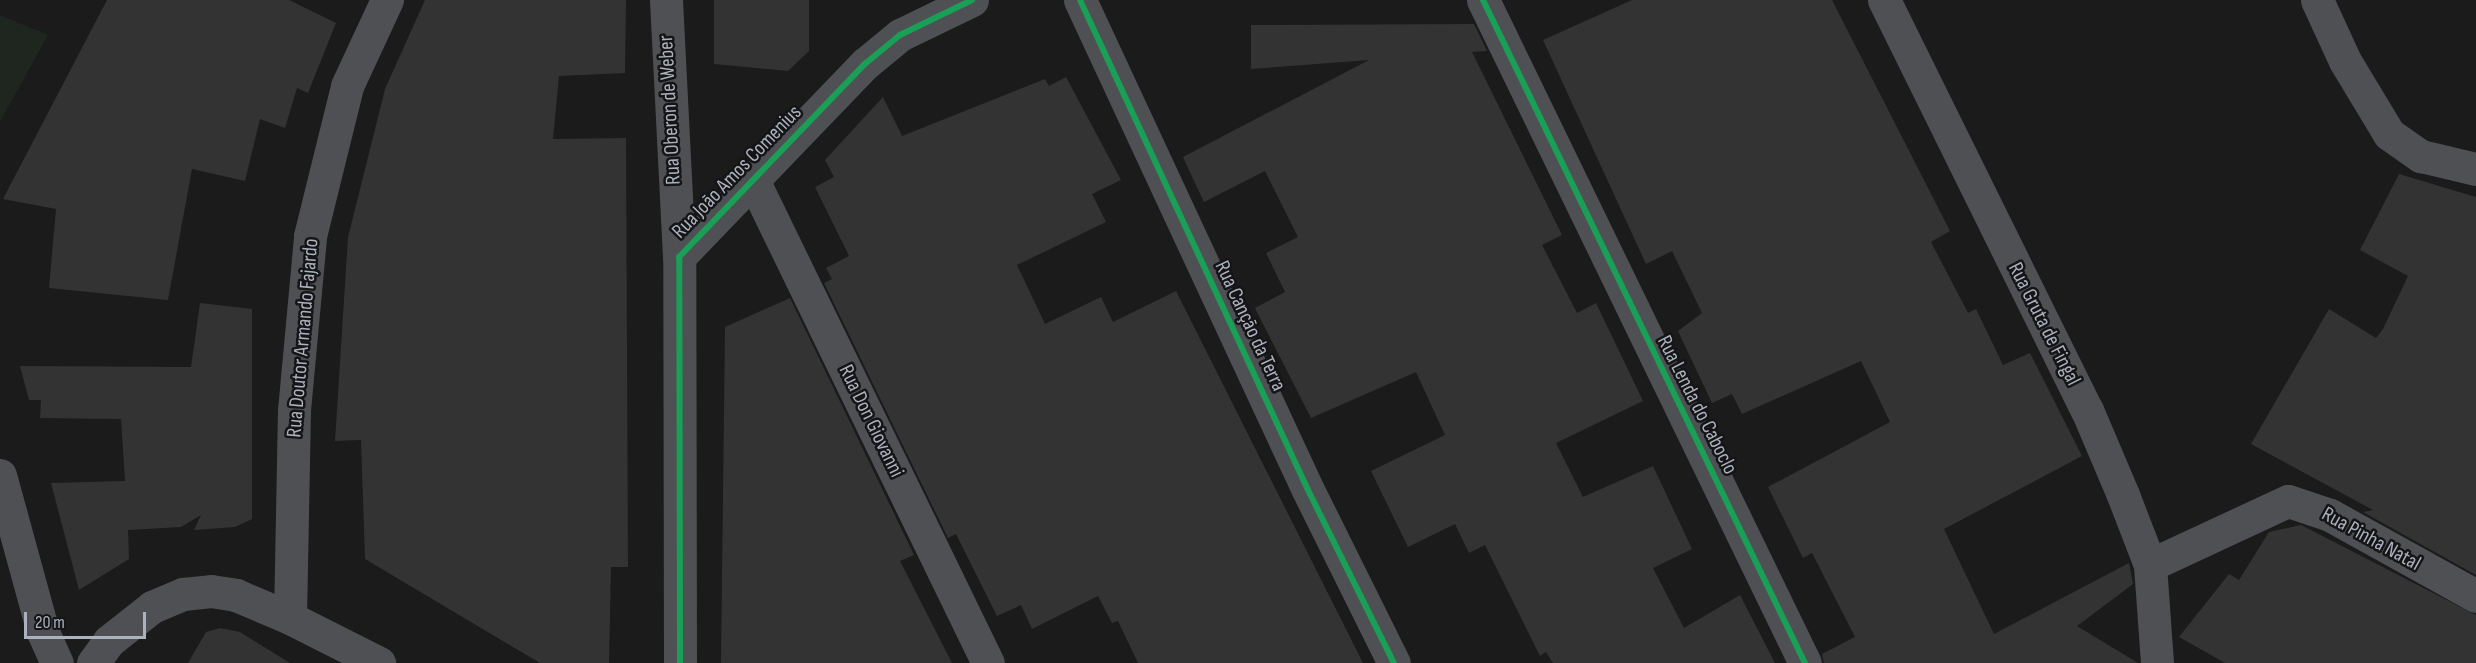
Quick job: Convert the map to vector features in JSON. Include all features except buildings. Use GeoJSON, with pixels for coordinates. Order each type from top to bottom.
{"type":"FeatureCollection","features":[{"type":"Feature","properties":{"kind":"street","name":"Rua Doutor Armando Fajardo"},"geometry":{"type":"LineString","coordinates":[[290,618],[294,411],[310,236],[347,86],[387,0]]}},
{"type":"Feature","properties":{"kind":"street","name":"Rua Oberon de Weber"},"geometry":{"type":"LineString","coordinates":[[666,0],[679,257]]}},
{"type":"Feature","properties":{"kind":"street","name":"Rua João Amos Comenius"},"geometry":{"type":"LineString","coordinates":[[680,663],[679,257],[753,180],[900,35],[972,0]]}},
{"type":"Feature","properties":{"kind":"street","name":"Rua Canção da Terra"},"geometry":{"type":"LineString","coordinates":[[1080,0],[1308,490],[1394,663]]}},
{"type":"Feature","properties":{"kind":"street","name":"Rua Lenda do Caboclo"},"geometry":{"type":"LineString","coordinates":[[1483,0],[1805,663]]}},
{"type":"Feature","properties":{"kind":"street","name":"Rua Gruta de Fingal"},"geometry":{"type":"LineString","coordinates":[[1884,0],[2087,410],[2150,566],[2157,663]]}},
{"type":"Feature","properties":{"kind":"street"},"geometry":{"type":"LineString","coordinates":[[2317,0],[2345,61],[2389,134],[2421,156],[2476,169]]}},
{"type":"Feature","properties":{"kind":"street","name":"Rua Don Giovanni"},"geometry":{"type":"LineString","coordinates":[[753,180],[988,663]]}},
{"type":"Feature","properties":{"kind":"street"},"geometry":{"type":"LineString","coordinates":[[0,475],[43,632],[57,663]]}},
{"type":"Feature","properties":{"kind":"street","name":"Rua Pinha Natal"},"geometry":{"type":"LineString","coordinates":[[2150,566],[2188,552],[2263,511],[2288,501],[2304,503],[2476,596]]}},
{"type":"Feature","properties":{"kind":"street"},"geometry":{"type":"LineString","coordinates":[[93,663],[109,640],[152,607],[183,594],[236,595],[290,618],[379,663]]}},
{"type":"Feature","properties":{"kind":"shaded area"},"geometry":{"type":"Polygon","coordinates":[[[0,15],[48,35],[0,122],[0,15]]]}},
{"type":"Feature","properties":{"kind":"cycle path"},"geometry":{"type":"LineString","coordinates":[[680,663],[679,257],[866,63],[900,35],[972,0]]}},
{"type":"Feature","properties":{"kind":"cycle path"},"geometry":{"type":"LineString","coordinates":[[1080,0],[1308,490],[1394,663]]}},
{"type":"Feature","properties":{"kind":"cycle path"},"geometry":{"type":"LineString","coordinates":[[1483,0],[1805,663]]}}]}
